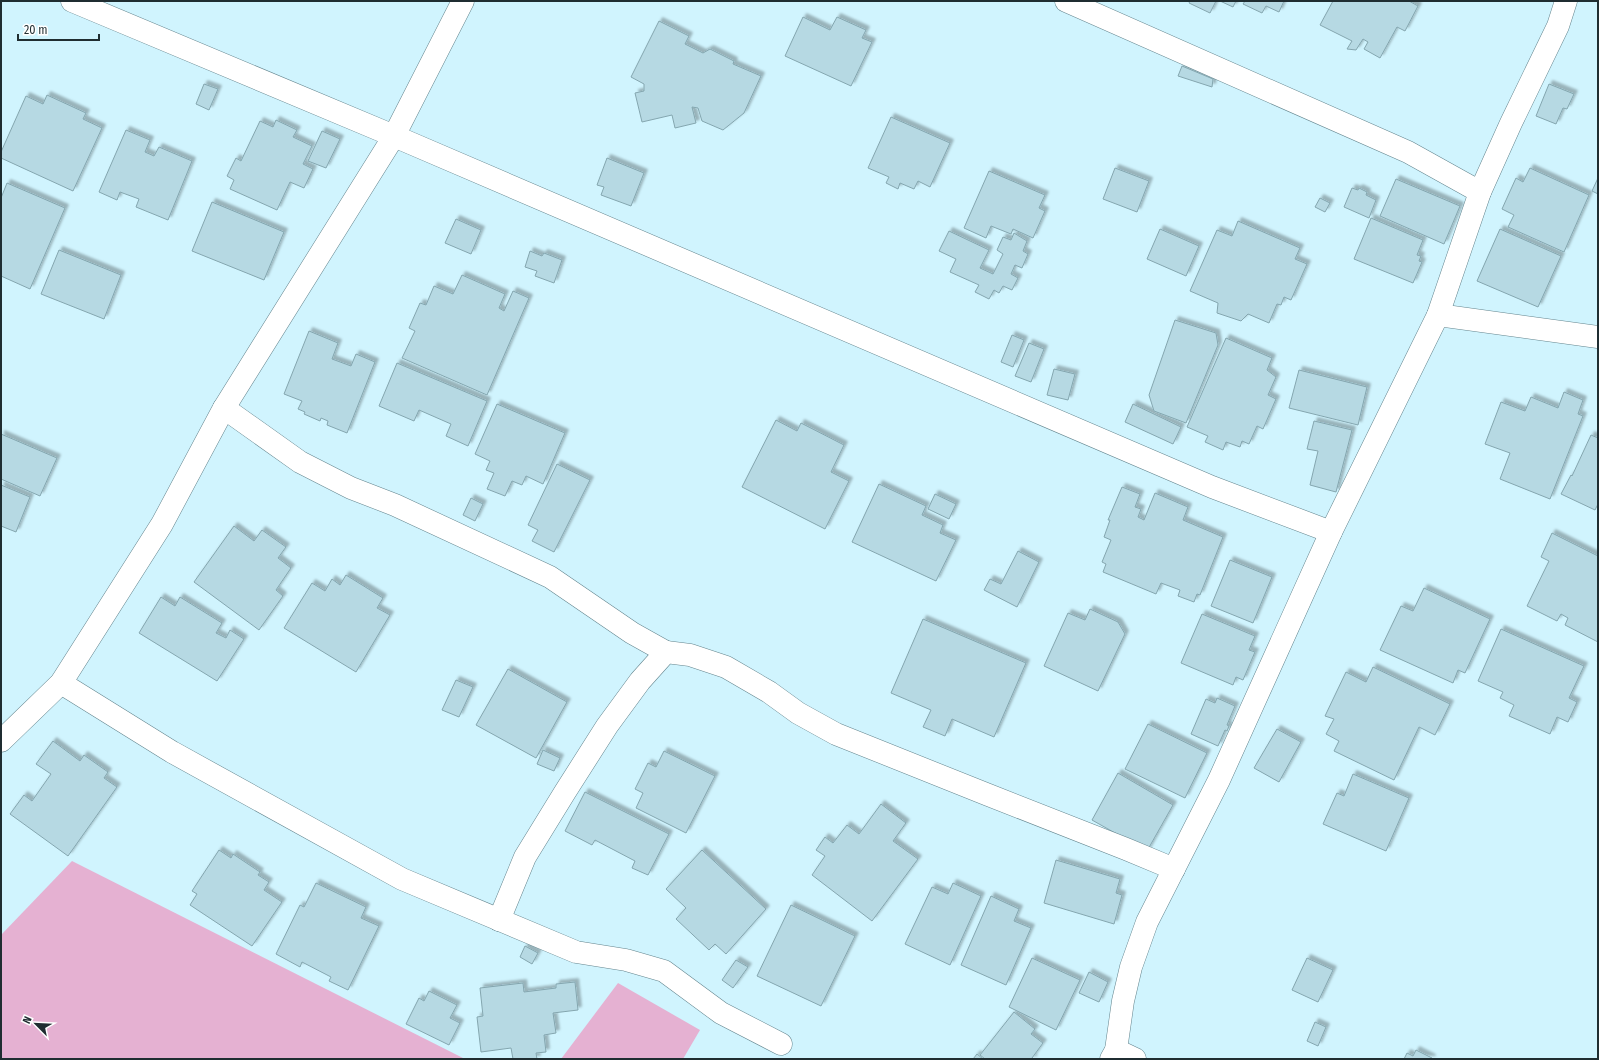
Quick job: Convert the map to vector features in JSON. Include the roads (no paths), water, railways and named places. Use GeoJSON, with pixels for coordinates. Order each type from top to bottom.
{"type":"FeatureCollection","features":[{"type":"Feature","properties":{"kind":"street"},"geometry":{"type":"LineString","coordinates":[[72,1],[394,136],[1212,486],[1332,532]]}},
{"type":"Feature","properties":{"kind":"street"},"geometry":{"type":"LineString","coordinates":[[1,741],[61,683],[162,524],[224,408],[394,136],[463,1]]}},
{"type":"Feature","properties":{"kind":"street"},"geometry":{"type":"LineString","coordinates":[[1066,1],[1408,152],[1480,192]]}},
{"type":"Feature","properties":{"kind":"street"},"geometry":{"type":"LineString","coordinates":[[1135,1059],[1113,1054],[1131,967],[1148,922],[1219,780],[1332,532],[1438,315],[1480,192],[1511,123],[1558,26],[1566,1]]}},
{"type":"Feature","properties":{"kind":"street"},"geometry":{"type":"LineString","coordinates":[[1438,315],[1598,337]]}},
{"type":"Feature","properties":{"kind":"street"},"geometry":{"type":"LineString","coordinates":[[224,408],[300,462],[352,488],[395,505],[550,577],[632,634],[666,652],[690,655],[726,667],[769,692],[798,713],[836,734],[1174,869]]}},
{"type":"Feature","properties":{"kind":"street"},"geometry":{"type":"LineString","coordinates":[[499,920],[525,858],[565,792],[607,726],[640,681],[666,652]]}},
{"type":"Feature","properties":{"kind":"street"},"geometry":{"type":"LineString","coordinates":[[61,683],[172,752],[402,879],[576,952],[626,960],[664,971],[721,1013],[781,1044]]}}]}
